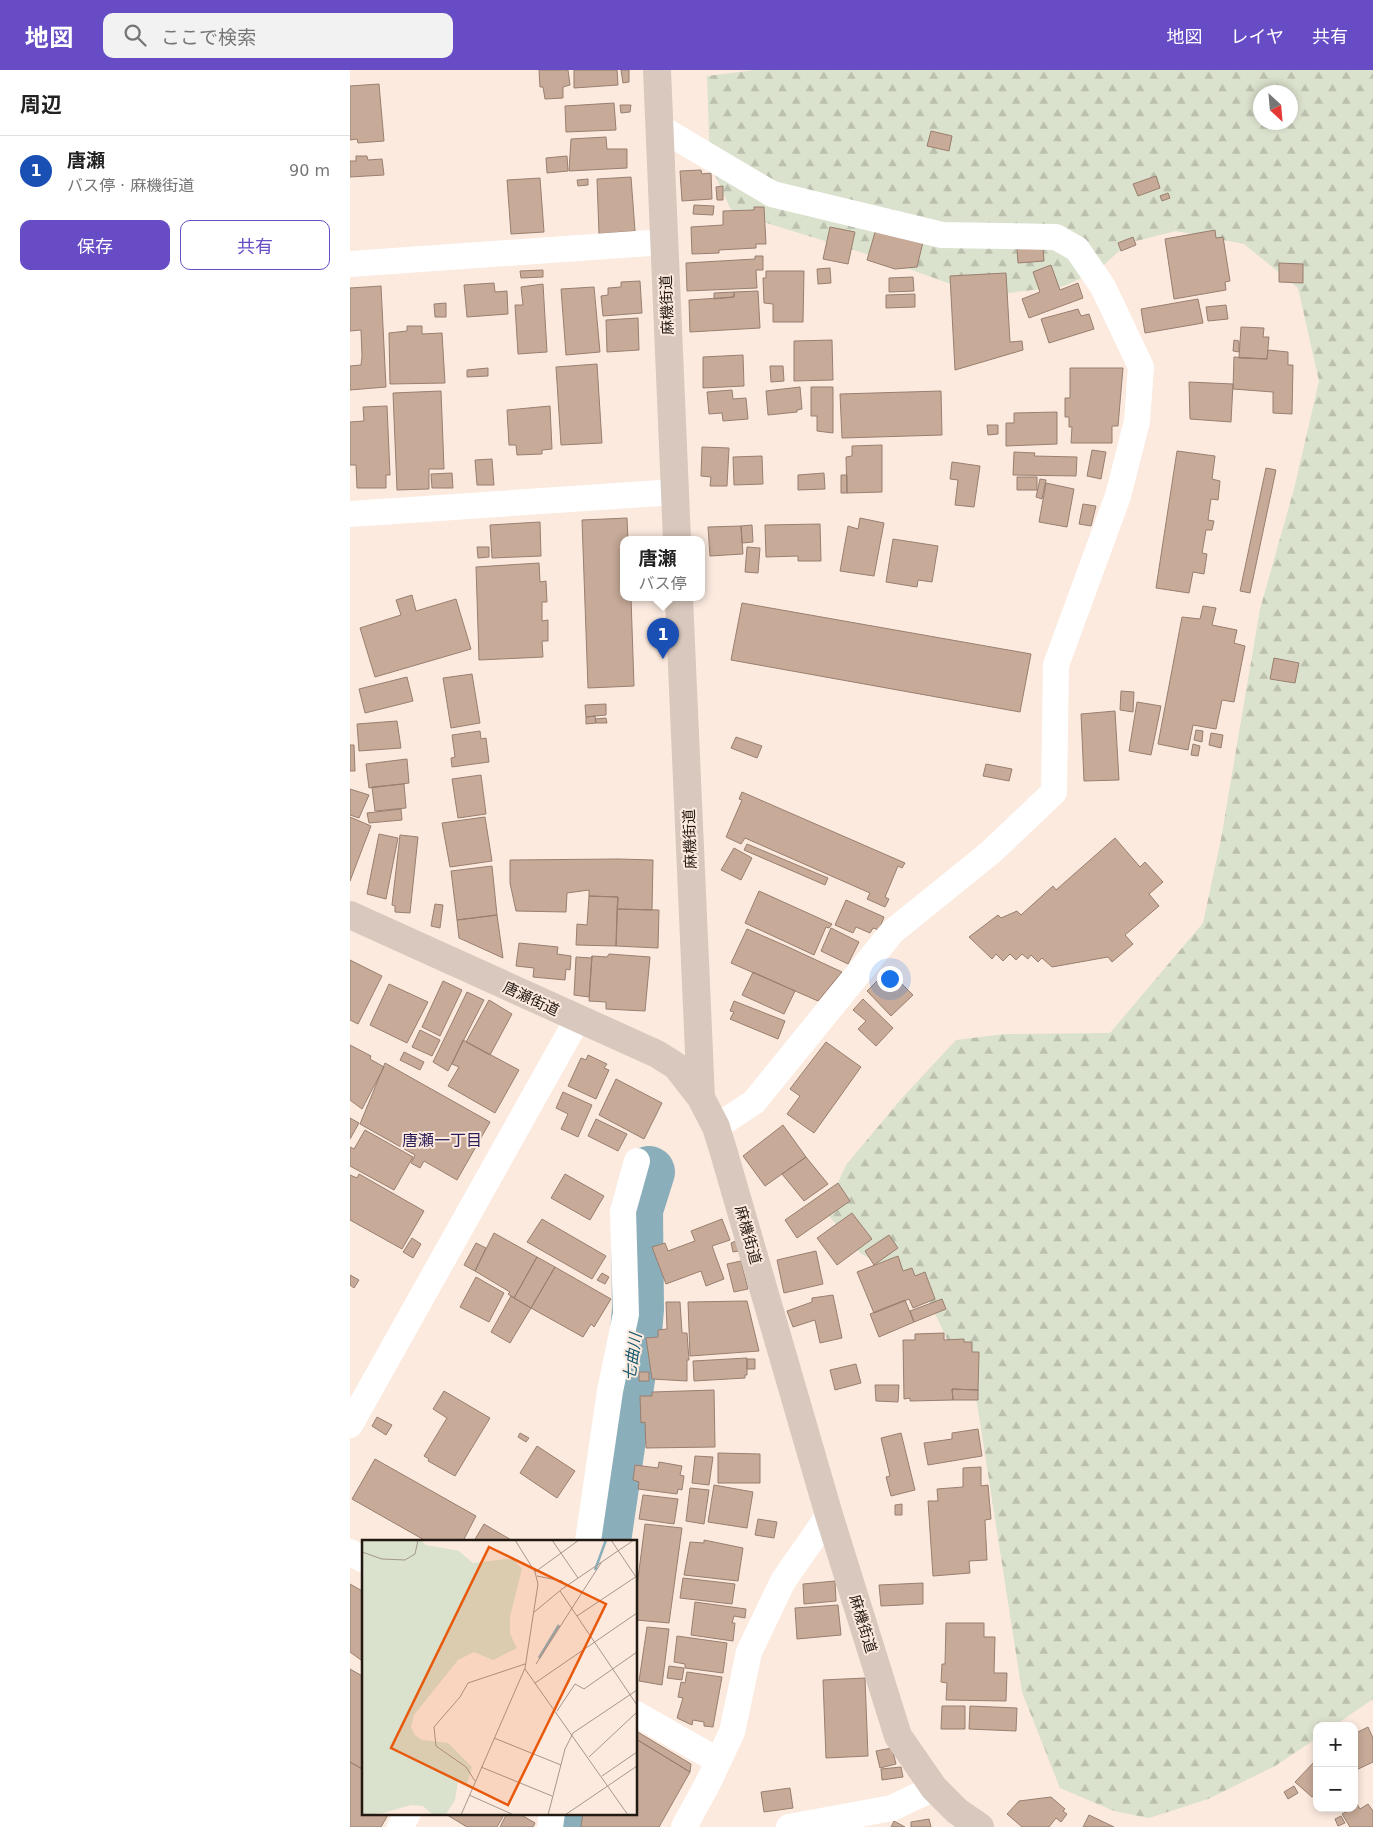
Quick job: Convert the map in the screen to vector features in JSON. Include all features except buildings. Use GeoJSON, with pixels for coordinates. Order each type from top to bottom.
{"type":"FeatureCollection","features":[{"type":"Feature","properties":{"kind":"street","name":"麻機街道"},"geometry":{"type":"LineString","coordinates":[[656,70],[677,536]]}},
{"type":"Feature","properties":{"kind":"street"},"geometry":{"type":"LineString","coordinates":[[659,127],[772,194],[942,235],[1056,237],[1077,249],[1103,287],[1141,368],[1137,422],[1118,496],[1056,665],[1054,792],[991,852],[892,932],[754,1102],[716,1127]]}},
{"type":"Feature","properties":{"kind":"street"},"geometry":{"type":"LineString","coordinates":[[350,264],[664,242]]}},
{"type":"Feature","properties":{"kind":"street"},"geometry":{"type":"LineString","coordinates":[[350,514],[675,492]]}},
{"type":"Feature","properties":{"kind":"street","name":"麻機街道"},"geometry":{"type":"LineString","coordinates":[[679,601],[701,1098],[716,1127],[829,1515],[898,1736],[954,1819],[980,1827]]}},
{"type":"Feature","properties":{"kind":"street","name":"唐瀬街道"},"geometry":{"type":"LineString","coordinates":[[350,915],[577,1020],[657,1054],[676,1066],[701,1098]]}},
{"type":"Feature","properties":{"kind":"street"},"geometry":{"type":"LineString","coordinates":[[350,1425],[577,1020]]}},
{"type":"Feature","properties":{"kind":"street"},"geometry":{"type":"LineString","coordinates":[[588,1540],[603,1427],[626,1314],[623,1211],[636,1161]]}},
{"type":"Feature","properties":{"kind":"street"},"geometry":{"type":"LineString","coordinates":[[693,1824],[717,1760],[732,1732],[749,1652],[784,1581],[829,1515]]}},
{"type":"Feature","properties":{"kind":"street"},"geometry":{"type":"LineString","coordinates":[[350,1552],[362,1559]]}},
{"type":"Feature","properties":{"kind":"street"},"geometry":{"type":"LineString","coordinates":[[638,1715],[717,1760]]}},
{"type":"Feature","properties":{"kind":"street"},"geometry":{"type":"LineString","coordinates":[[789,1827],[892,1808],[934,1788]]}},
{"type":"Feature","properties":{"kind":"street"},"geometry":{"type":"LineString","coordinates":[[400,1827],[407,1814]]}},
{"type":"Feature","properties":{"kind":"street"},"geometry":{"type":"LineString","coordinates":[[550,1827],[552,1814]]}},
{"type":"Feature","properties":{"kind":"green space"},"geometry":{"type":"Polygon","coordinates":[[[755,70],[1373,70],[1373,1699],[1340,1722],[1313,1722],[1313,1741],[1275,1766],[1208,1799],[1149,1818],[1114,1811],[1060,1788],[1022,1692],[977,1403],[923,1288],[860,1253],[825,1211],[846,1165],[902,1098],[956,1040],[1005,1034],[1110,1033],[1203,923],[1221,839],[1260,609],[1294,489],[1319,381],[1298,288],[1244,244],[1176,231],[1128,243],[1097,271],[1064,286],[984,296],[876,257],[732,212],[710,164],[707,76],[755,70]]]}},
{"type":"Feature","properties":{"kind":"waterway","name":"七曲川"},"geometry":{"type":"LineString","coordinates":[[605,1540],[636,1332],[638,1309],[637,1210],[649,1172]]}},
{"type":"Feature","properties":{"kind":"waterway","name":"七曲川"},"geometry":{"type":"LineString","coordinates":[[568,1827],[569,1814]]}},
{"type":"Feature","properties":{"kind":"place","name":"唐瀬"},"geometry":{"type":"Point","coordinates":[663,659]}},
{"type":"Feature","properties":{"kind":"district","name":"唐瀬一丁目"},"geometry":{"type":"Point","coordinates":[442,1140]}}]}
